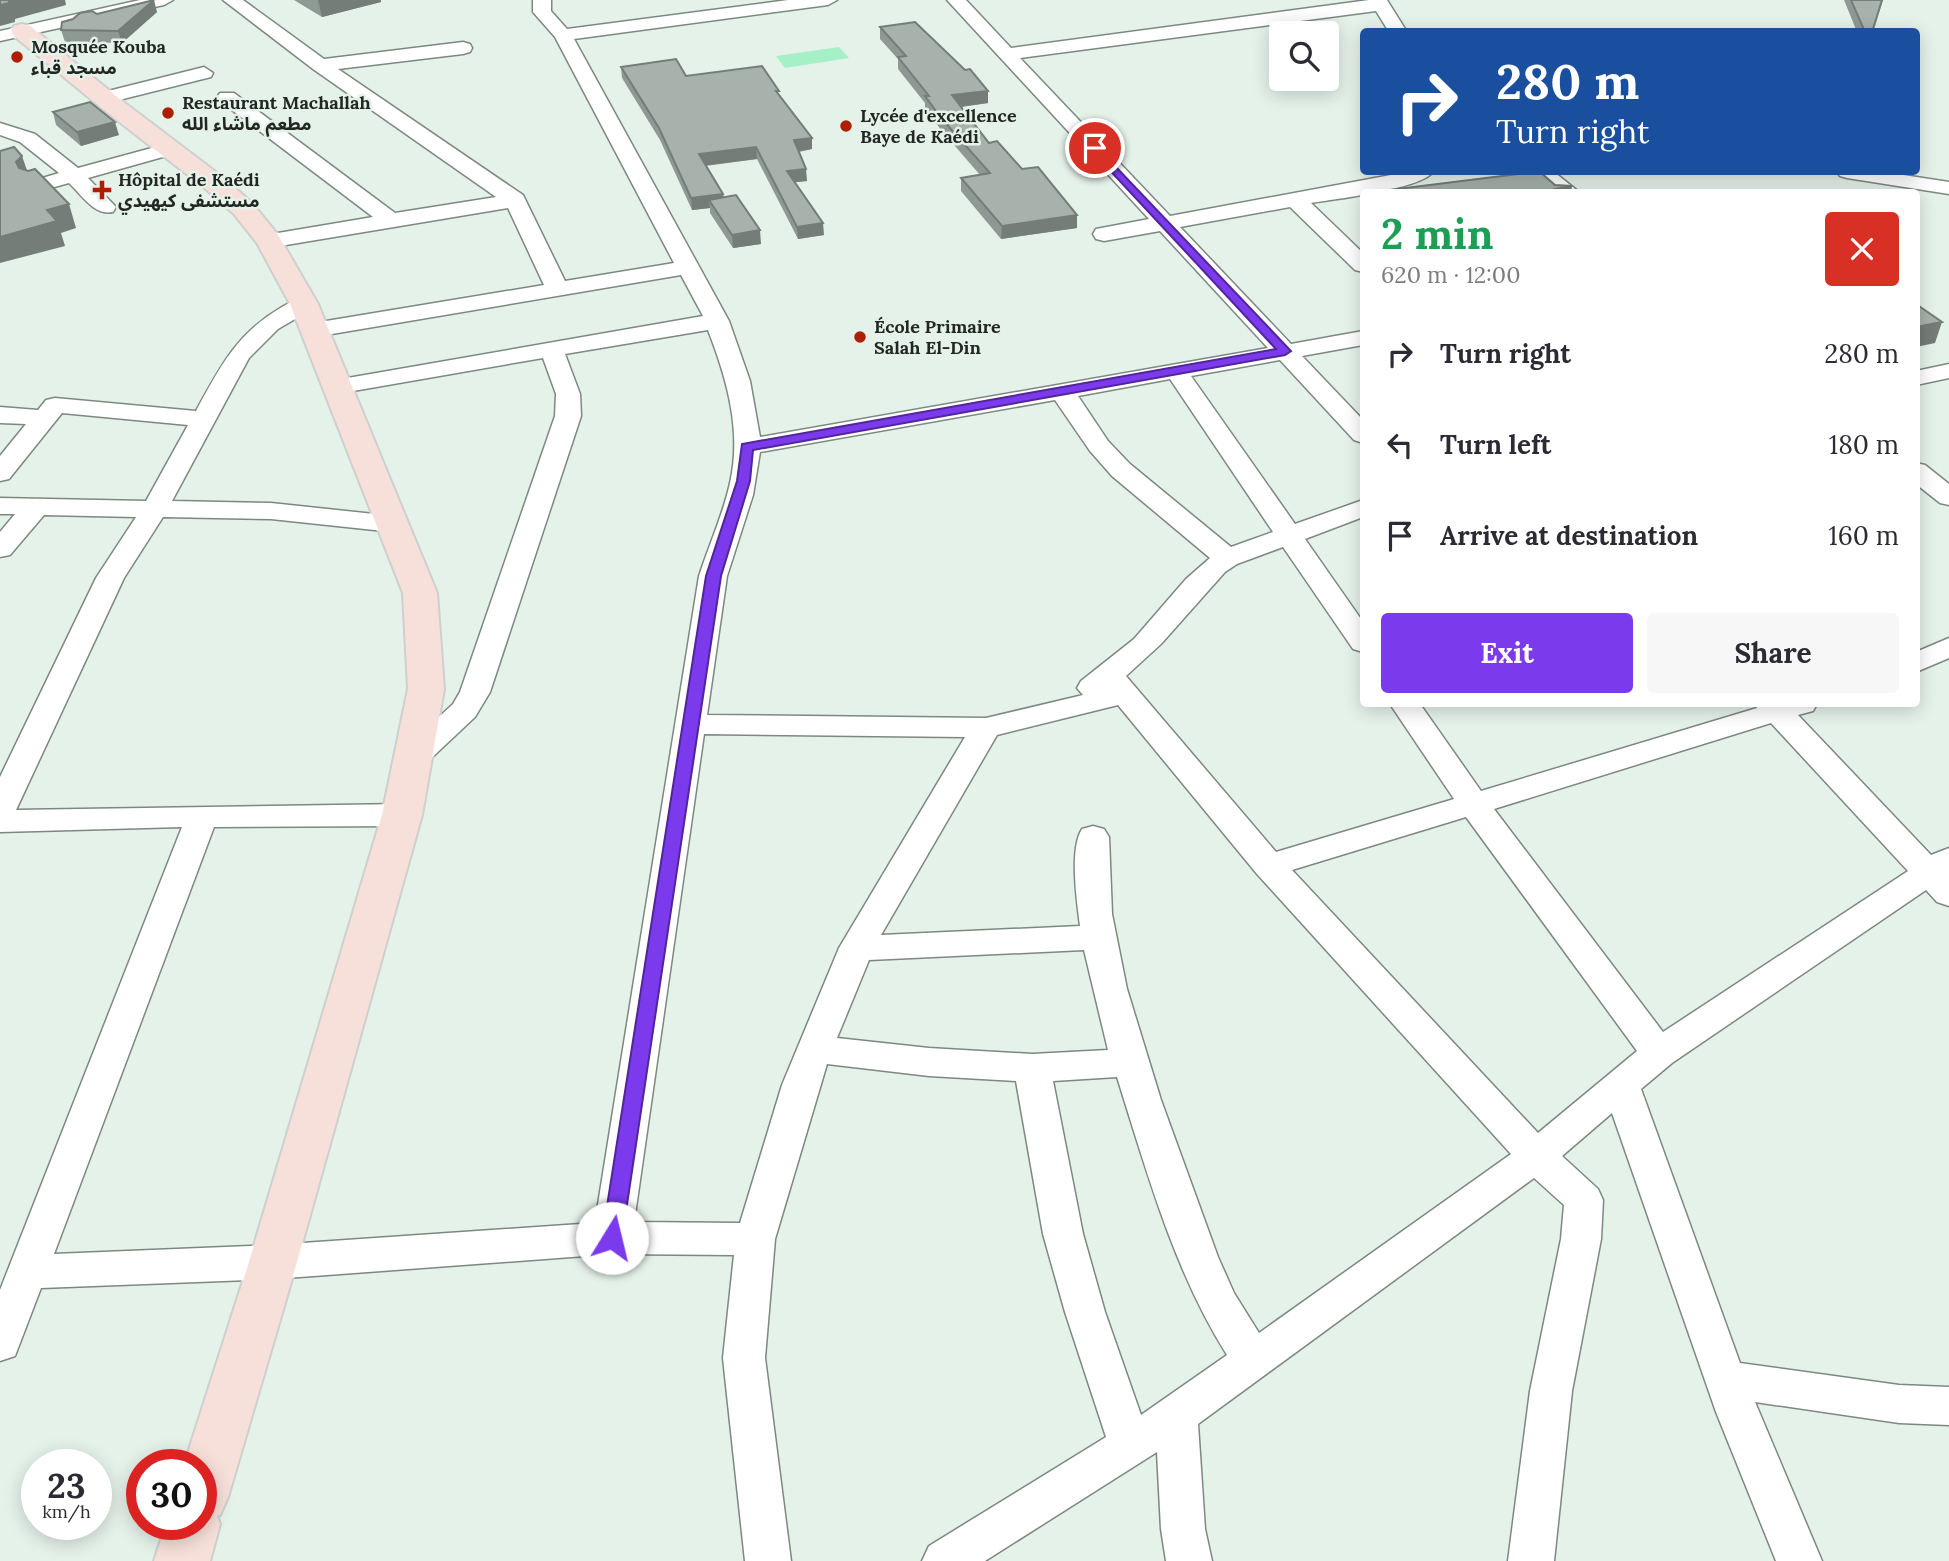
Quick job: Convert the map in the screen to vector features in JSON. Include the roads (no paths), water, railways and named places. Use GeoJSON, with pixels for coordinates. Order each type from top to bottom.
{"type":"FeatureCollection","features":[{"type":"Feature","properties":{"kind":"main road"},"geometry":{"type":"LineString","coordinates":[[11,34],[177,155],[253,219],[289,271],[420,593],[426,689],[402,815],[273,1262],[216,1449]]}},
{"type":"Feature","properties":{"kind":"main road"},"geometry":{"type":"LineString","coordinates":[[182,1561],[188,1540]]}},
{"type":"Feature","properties":{"kind":"street"},"geometry":{"type":"LineString","coordinates":[[11,34],[164,0]]}},
{"type":"Feature","properties":{"kind":"street"},"geometry":{"type":"LineString","coordinates":[[232,0],[320,65],[515,200],[557,288]]}},
{"type":"Feature","properties":{"kind":"street"},"geometry":{"type":"LineString","coordinates":[[542,0],[542,12],[563,35],[718,321],[740,388],[746,447],[743,481],[713,576],[612,1238]]}},
{"type":"Feature","properties":{"kind":"street"},"geometry":{"type":"LineString","coordinates":[[679,0],[694,18]]}},
{"type":"Feature","properties":{"kind":"street"},"geometry":{"type":"LineString","coordinates":[[563,35],[828,0]]}},
{"type":"Feature","properties":{"kind":"street"},"geometry":{"type":"LineString","coordinates":[[956,0],[1285,351],[1352,409],[1360,428]]}},
{"type":"Feature","properties":{"kind":"street"},"geometry":{"type":"LineString","coordinates":[[1007,54],[1379,2],[1395,28]]}},
{"type":"Feature","properties":{"kind":"street"},"geometry":{"type":"LineString","coordinates":[[320,65],[463,48]]}},
{"type":"Feature","properties":{"kind":"street"},"geometry":{"type":"LineString","coordinates":[[103,99],[204,72]]}},
{"type":"Feature","properties":{"kind":"street"},"geometry":{"type":"LineString","coordinates":[[227,97],[390,220]]}},
{"type":"Feature","properties":{"kind":"street"},"geometry":{"type":"LineString","coordinates":[[0,129],[15,131],[27,138],[79,181],[105,207]]}},
{"type":"Feature","properties":{"kind":"street"},"geometry":{"type":"LineString","coordinates":[[36,186],[79,181],[177,155]]}},
{"type":"Feature","properties":{"kind":"street"},"geometry":{"type":"LineString","coordinates":[[1104,234],[1406,180],[1417,175]]}},
{"type":"Feature","properties":{"kind":"street"},"geometry":{"type":"LineString","coordinates":[[1546,175],[1564,189]]}},
{"type":"Feature","properties":{"kind":"street"},"geometry":{"type":"LineString","coordinates":[[1866,175],[1949,188]]}},
{"type":"Feature","properties":{"kind":"street"},"geometry":{"type":"LineString","coordinates":[[268,241],[515,200]]}},
{"type":"Feature","properties":{"kind":"street"},"geometry":{"type":"LineString","coordinates":[[1295,200],[1358,254]]}},
{"type":"Feature","properties":{"kind":"street"},"geometry":{"type":"LineString","coordinates":[[0,810],[110,578],[154,510],[239,355],[270,324],[557,288],[689,267]]}},
{"type":"Feature","properties":{"kind":"street"},"geometry":{"type":"LineString","coordinates":[[336,387],[718,321]]}},
{"type":"Feature","properties":{"kind":"street"},"geometry":{"type":"LineString","coordinates":[[746,447],[1360,338]]}},
{"type":"Feature","properties":{"kind":"street"},"geometry":{"type":"LineString","coordinates":[[414,757],[464,710],[475,692],[568,416],[568,394],[551,348]]}},
{"type":"Feature","properties":{"kind":"street"},"geometry":{"type":"LineString","coordinates":[[1176,371],[1360,639]]}},
{"type":"Feature","properties":{"kind":"street"},"geometry":{"type":"LineString","coordinates":[[1920,377],[1949,371]]}},
{"type":"Feature","properties":{"kind":"street"},"geometry":{"type":"LineString","coordinates":[[1062,391],[1099,446],[1121,470],[1227,558]]}},
{"type":"Feature","properties":{"kind":"street"},"geometry":{"type":"LineString","coordinates":[[0,415],[50,412],[205,419]]}},
{"type":"Feature","properties":{"kind":"street"},"geometry":{"type":"LineString","coordinates":[[0,473],[50,412]]}},
{"type":"Feature","properties":{"kind":"street"},"geometry":{"type":"LineString","coordinates":[[1920,474],[1949,498]]}},
{"type":"Feature","properties":{"kind":"street"},"geometry":{"type":"LineString","coordinates":[[0,506],[271,511],[393,524]]}},
{"type":"Feature","properties":{"kind":"street"},"geometry":{"type":"LineString","coordinates":[[0,549],[36,507]]}},
{"type":"Feature","properties":{"kind":"street"},"geometry":{"type":"LineString","coordinates":[[691,724],[986,729],[1063,710],[1118,685],[1151,638],[1198,580],[1227,558],[1360,509]]}},
{"type":"Feature","properties":{"kind":"street"},"geometry":{"type":"LineString","coordinates":[[1920,661],[1949,647]]}},
{"type":"Feature","properties":{"kind":"street"},"geometry":{"type":"LineString","coordinates":[[1118,685],[1269,866],[1536,1156],[1584,1200],[1581,1239],[1551,1391],[1531,1561]]}},
{"type":"Feature","properties":{"kind":"street"},"geometry":{"type":"LineString","coordinates":[[1407,707],[1474,805],[1659,1053]]}},
{"type":"Feature","properties":{"kind":"street"},"geometry":{"type":"LineString","coordinates":[[1269,866],[1474,805],[1780,707]]}},
{"type":"Feature","properties":{"kind":"street"},"geometry":{"type":"LineString","coordinates":[[945,1561],[1175,1416],[1536,1156],[1659,1053],[1942,875],[1784,707]]}},
{"type":"Feature","properties":{"kind":"street"},"geometry":{"type":"LineString","coordinates":[[768,1561],[744,1358],[755,1238],[800,1085],[856,948],[986,729]]}},
{"type":"Feature","properties":{"kind":"street"},"geometry":{"type":"LineString","coordinates":[[0,821],[402,815]]}},
{"type":"Feature","properties":{"kind":"street"},"geometry":{"type":"LineString","coordinates":[[0,1343],[202,816]]}},
{"type":"Feature","properties":{"kind":"street"},"geometry":{"type":"LineString","coordinates":[[1093,836],[1091,863],[1099,937],[1112,1005],[1128,1063],[1188,1230],[1216,1298],[1252,1360]]}},
{"type":"Feature","properties":{"kind":"street"},"geometry":{"type":"LineString","coordinates":[[856,948],[1099,937]]}},
{"type":"Feature","properties":{"kind":"street"},"geometry":{"type":"LineString","coordinates":[[815,1049],[929,1062],[1032,1068],[1128,1063]]}},
{"type":"Feature","properties":{"kind":"street"},"geometry":{"type":"LineString","coordinates":[[1032,1068],[1063,1234],[1085,1312],[1130,1444]]}},
{"type":"Feature","properties":{"kind":"street"},"geometry":{"type":"LineString","coordinates":[[1621,1085],[1725,1379],[1799,1561]]}},
{"type":"Feature","properties":{"kind":"street"},"geometry":{"type":"LineString","coordinates":[[27,1272],[273,1262],[612,1238],[755,1238]]}},
{"type":"Feature","properties":{"kind":"street"},"geometry":{"type":"LineString","coordinates":[[1725,1379],[1899,1404],[1949,1406]]}},
{"type":"Feature","properties":{"kind":"street"},"geometry":{"type":"LineString","coordinates":[[1175,1416],[1183,1529],[1189,1561]]}},
{"type":"Feature","properties":{"kind":"place","name":"Mosquée Kouba مسجد قباء"},"geometry":{"type":"Point","coordinates":[17,57]}},
{"type":"Feature","properties":{"kind":"place","name":"Restaurant Machallah مطعم ماشاء الله"},"geometry":{"type":"Point","coordinates":[168,113]}},
{"type":"Feature","properties":{"kind":"place","name":"Lycée d'excellence Baye de Kaédi"},"geometry":{"type":"Point","coordinates":[846,126]}},
{"type":"Feature","properties":{"kind":"place","name":"Hôpital de Kaédi مستشفى كيهيدي"},"geometry":{"type":"Point","coordinates":[102,190]}},
{"type":"Feature","properties":{"kind":"place","name":"École Primaire Salah El-Din"},"geometry":{"type":"Point","coordinates":[860,337]}}]}
